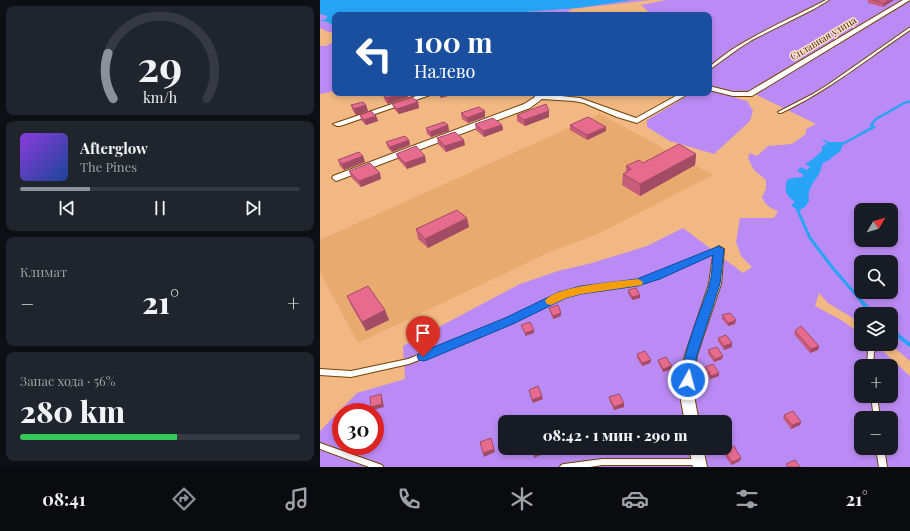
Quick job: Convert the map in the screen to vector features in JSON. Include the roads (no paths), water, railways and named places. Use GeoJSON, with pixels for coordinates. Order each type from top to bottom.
{"type":"FeatureCollection","features":[{"type":"Feature","properties":{"kind":"street","name":"Сплавная улица"},"geometry":{"type":"LineString","coordinates":[[712,89],[733,94],[749,94],[907,0]]}},
{"type":"Feature","properties":{"kind":"street"},"geometry":{"type":"LineString","coordinates":[[337,124],[423,96]]}},
{"type":"Feature","properties":{"kind":"street"},"geometry":{"type":"LineString","coordinates":[[336,178],[527,106],[537,96]]}},
{"type":"Feature","properties":{"kind":"street"},"geometry":{"type":"LineString","coordinates":[[548,96],[577,99],[592,103],[628,120],[637,121],[681,96]]}},
{"type":"Feature","properties":{"kind":"street"},"geometry":{"type":"LineString","coordinates":[[691,415],[688,401],[688,371],[691,355],[715,284],[719,249]]}},
{"type":"Feature","properties":{"kind":"lane"},"geometry":{"type":"LineString","coordinates":[[712,66],[743,44],[828,0]]}},
{"type":"Feature","properties":{"kind":"lane"},"geometry":{"type":"LineString","coordinates":[[780,112],[819,91],[910,30]]}},
{"type":"Feature","properties":{"kind":"lane"},"geometry":{"type":"LineString","coordinates":[[320,372],[351,374],[409,361],[509,321],[562,295],[581,290],[638,282],[657,276],[719,249]]}},
{"type":"Feature","properties":{"kind":"lane"},"geometry":{"type":"LineString","coordinates":[[320,446],[379,467]]}},
{"type":"Feature","properties":{"kind":"lane"},"geometry":{"type":"LineString","coordinates":[[881,455],[883,467]]}},
{"type":"Feature","properties":{"kind":"lane"},"geometry":{"type":"LineString","coordinates":[[564,467],[602,462],[698,459]]}},
{"type":"Feature","properties":{"kind":"water"},"geometry":{"type":"Polygon","coordinates":[[[320,0],[633,0],[578,8],[524,12],[332,12],[332,25],[320,20],[326,19],[327,16],[320,14],[320,0]]]}},
{"type":"Feature","properties":{"kind":"water"},"geometry":{"type":"Polygon","coordinates":[[[822,139],[829,142],[844,142],[840,152],[823,163],[821,166],[820,172],[810,189],[808,197],[809,201],[805,207],[798,211],[791,205],[795,202],[786,193],[787,180],[803,177],[803,174],[797,171],[801,167],[807,170],[810,167],[805,164],[822,151],[822,146],[827,144],[822,139]]]}},
{"type":"Feature","properties":{"kind":"waterway"},"geometry":{"type":"LineString","coordinates":[[842,144],[874,127],[871,125],[876,119],[906,102],[910,102]]}},
{"type":"Feature","properties":{"kind":"waterway"},"geometry":{"type":"LineString","coordinates":[[799,208],[798,211],[810,238],[832,267],[863,303]]}},
{"type":"Feature","properties":{"kind":"waterway"},"geometry":{"type":"LineString","coordinates":[[862,302],[867,307]]}},
{"type":"Feature","properties":{"kind":"waterway"},"geometry":{"type":"LineString","coordinates":[[898,336],[910,345]]}}]}
